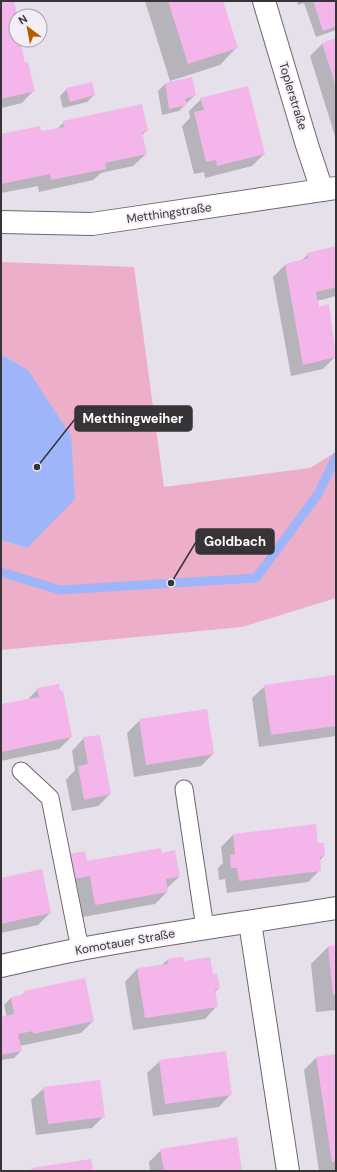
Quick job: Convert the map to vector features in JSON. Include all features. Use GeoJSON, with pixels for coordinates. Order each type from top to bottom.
{"type":"FeatureCollection","features":[{"type":"Feature","properties":{"kind":"street","name":"Toplerstraße"},"geometry":{"type":"LineString","coordinates":[[264,1],[307,145],[329,189]]}},
{"type":"Feature","properties":{"kind":"street","name":"Metthingstraße"},"geometry":{"type":"LineString","coordinates":[[1,222],[92,224],[329,189]]}},
{"type":"Feature","properties":{"kind":"street","name":"Komotauer Straße"},"geometry":{"type":"LineString","coordinates":[[1,966],[80,949],[336,908]]}},
{"type":"Feature","properties":{"kind":"street"},"geometry":{"type":"LineString","coordinates":[[250,922],[288,1171]]}},
{"type":"Feature","properties":{"kind":"lane"},"geometry":{"type":"LineString","coordinates":[[20,771],[50,798],[80,949]]}},
{"type":"Feature","properties":{"kind":"lane"},"geometry":{"type":"LineString","coordinates":[[184,789],[205,928]]}},
{"type":"Feature","properties":{"kind":"shaded area"},"geometry":{"type":"Polygon","coordinates":[[[1,262],[134,267],[164,487],[310,468],[336,452],[336,598],[242,627],[1,650],[1,540],[27,548],[28,370],[1,354],[1,262]]]}},
{"type":"Feature","properties":{"kind":"water"},"geometry":{"type":"Polygon","coordinates":[[[1,354],[28,370],[71,436],[75,499],[27,548],[1,540],[1,354]]]}},
{"type":"Feature","properties":{"kind":"building"},"geometry":{"type":"Polygon","coordinates":[[[1,1],[14,1],[15,8],[8,8],[8,48],[22,48],[25,63],[28,62],[35,91],[1,99],[1,1]]]}},
{"type":"Feature","properties":{"kind":"building"},"geometry":{"type":"Polygon","coordinates":[[[168,1],[223,1],[238,48],[188,64],[168,1]]]}},
{"type":"Feature","properties":{"kind":"building"},"geometry":{"type":"Polygon","coordinates":[[[313,1],[336,1],[336,26],[323,31],[313,1]]]}},
{"type":"Feature","properties":{"kind":"building"},"geometry":{"type":"Polygon","coordinates":[[[336,38],[336,87],[322,43],[336,38]]]}},
{"type":"Feature","properties":{"kind":"building"},"geometry":{"type":"Polygon","coordinates":[[[192,77],[196,95],[185,99],[187,105],[169,109],[165,83],[192,77]]]}},
{"type":"Feature","properties":{"kind":"building"},"geometry":{"type":"Polygon","coordinates":[[[92,82],[95,95],[70,102],[66,88],[92,82]]]}},
{"type":"Feature","properties":{"kind":"building"},"geometry":{"type":"Polygon","coordinates":[[[248,86],[265,154],[217,166],[216,160],[206,162],[194,112],[204,110],[200,98],[248,86]]]}},
{"type":"Feature","properties":{"kind":"building"},"geometry":{"type":"Polygon","coordinates":[[[142,104],[148,131],[142,132],[147,154],[105,163],[106,169],[51,180],[50,174],[1,184],[1,134],[40,126],[41,131],[64,127],[63,121],[142,104]]]}},
{"type":"Feature","properties":{"kind":"building"},"geometry":{"type":"Polygon","coordinates":[[[336,246],[336,287],[316,292],[319,307],[329,304],[336,357],[303,365],[285,264],[308,258],[307,253],[336,246]]]}},
{"type":"Feature","properties":{"kind":"building"},"geometry":{"type":"Polygon","coordinates":[[[336,675],[336,726],[271,735],[264,685],[336,675]]]}},
{"type":"Feature","properties":{"kind":"building"},"geometry":{"type":"Polygon","coordinates":[[[59,684],[60,691],[63,691],[72,737],[1,752],[1,704],[39,697],[37,688],[59,684]]]}},
{"type":"Feature","properties":{"kind":"building"},"geometry":{"type":"Polygon","coordinates":[[[207,709],[214,754],[146,765],[139,719],[207,709]]]}},
{"type":"Feature","properties":{"kind":"building"},"geometry":{"type":"Polygon","coordinates":[[[100,735],[111,794],[84,800],[78,766],[88,764],[83,737],[100,735]]]}},
{"type":"Feature","properties":{"kind":"building"},"geometry":{"type":"Polygon","coordinates":[[[316,824],[318,843],[324,843],[325,856],[320,857],[321,871],[239,881],[237,868],[231,868],[230,855],[235,854],[233,834],[316,824]]]}},
{"type":"Feature","properties":{"kind":"building"},"geometry":{"type":"Polygon","coordinates":[[[161,848],[162,853],[175,850],[180,877],[166,879],[168,892],[95,905],[90,876],[74,879],[70,854],[85,851],[87,861],[161,848]]]}},
{"type":"Feature","properties":{"kind":"building"},"geometry":{"type":"Polygon","coordinates":[[[42,869],[51,913],[1,924],[1,878],[42,869]]]}},
{"type":"Feature","properties":{"kind":"building"},"geometry":{"type":"Polygon","coordinates":[[[336,945],[336,995],[333,995],[328,946],[336,945]]]}},
{"type":"Feature","properties":{"kind":"building"},"geometry":{"type":"Polygon","coordinates":[[[183,957],[184,961],[210,957],[213,974],[217,973],[220,989],[215,989],[218,1007],[145,1018],[137,968],[168,964],[167,959],[183,957]]]}},
{"type":"Feature","properties":{"kind":"building"},"geometry":{"type":"Polygon","coordinates":[[[85,978],[94,1021],[33,1034],[33,1031],[18,1034],[22,1051],[1,1055],[1,1017],[14,1014],[11,997],[25,994],[24,991],[85,978]]]}},
{"type":"Feature","properties":{"kind":"building"},"geometry":{"type":"Polygon","coordinates":[[[226,1051],[232,1095],[165,1104],[159,1060],[226,1051]]]}},
{"type":"Feature","properties":{"kind":"building"},"geometry":{"type":"Polygon","coordinates":[[[336,1054],[336,1161],[332,1162],[316,1057],[336,1054]]]}},
{"type":"Feature","properties":{"kind":"building"},"geometry":{"type":"Polygon","coordinates":[[[100,1080],[105,1117],[48,1124],[43,1087],[100,1080]]]}},
{"type":"Feature","properties":{"kind":"building"},"geometry":{"type":"Polygon","coordinates":[[[237,1137],[242,1171],[164,1171],[160,1149],[237,1137]]]}},
{"type":"Feature","properties":{"kind":"building"},"geometry":{"type":"Polygon","coordinates":[[[91,1159],[93,1171],[32,1171],[31,1168],[91,1159]]]}},
{"type":"Feature","properties":{"kind":"waterway"},"geometry":{"type":"LineString","coordinates":[[1,572],[60,590],[256,578],[318,494],[336,457]]}},
{"type":"Feature","properties":{"kind":"place","name":"Metthingweiher"},"geometry":{"type":"Point","coordinates":[37,467]}},
{"type":"Feature","properties":{"kind":"place","name":"Goldbach"},"geometry":{"type":"Point","coordinates":[171,583]}}]}
